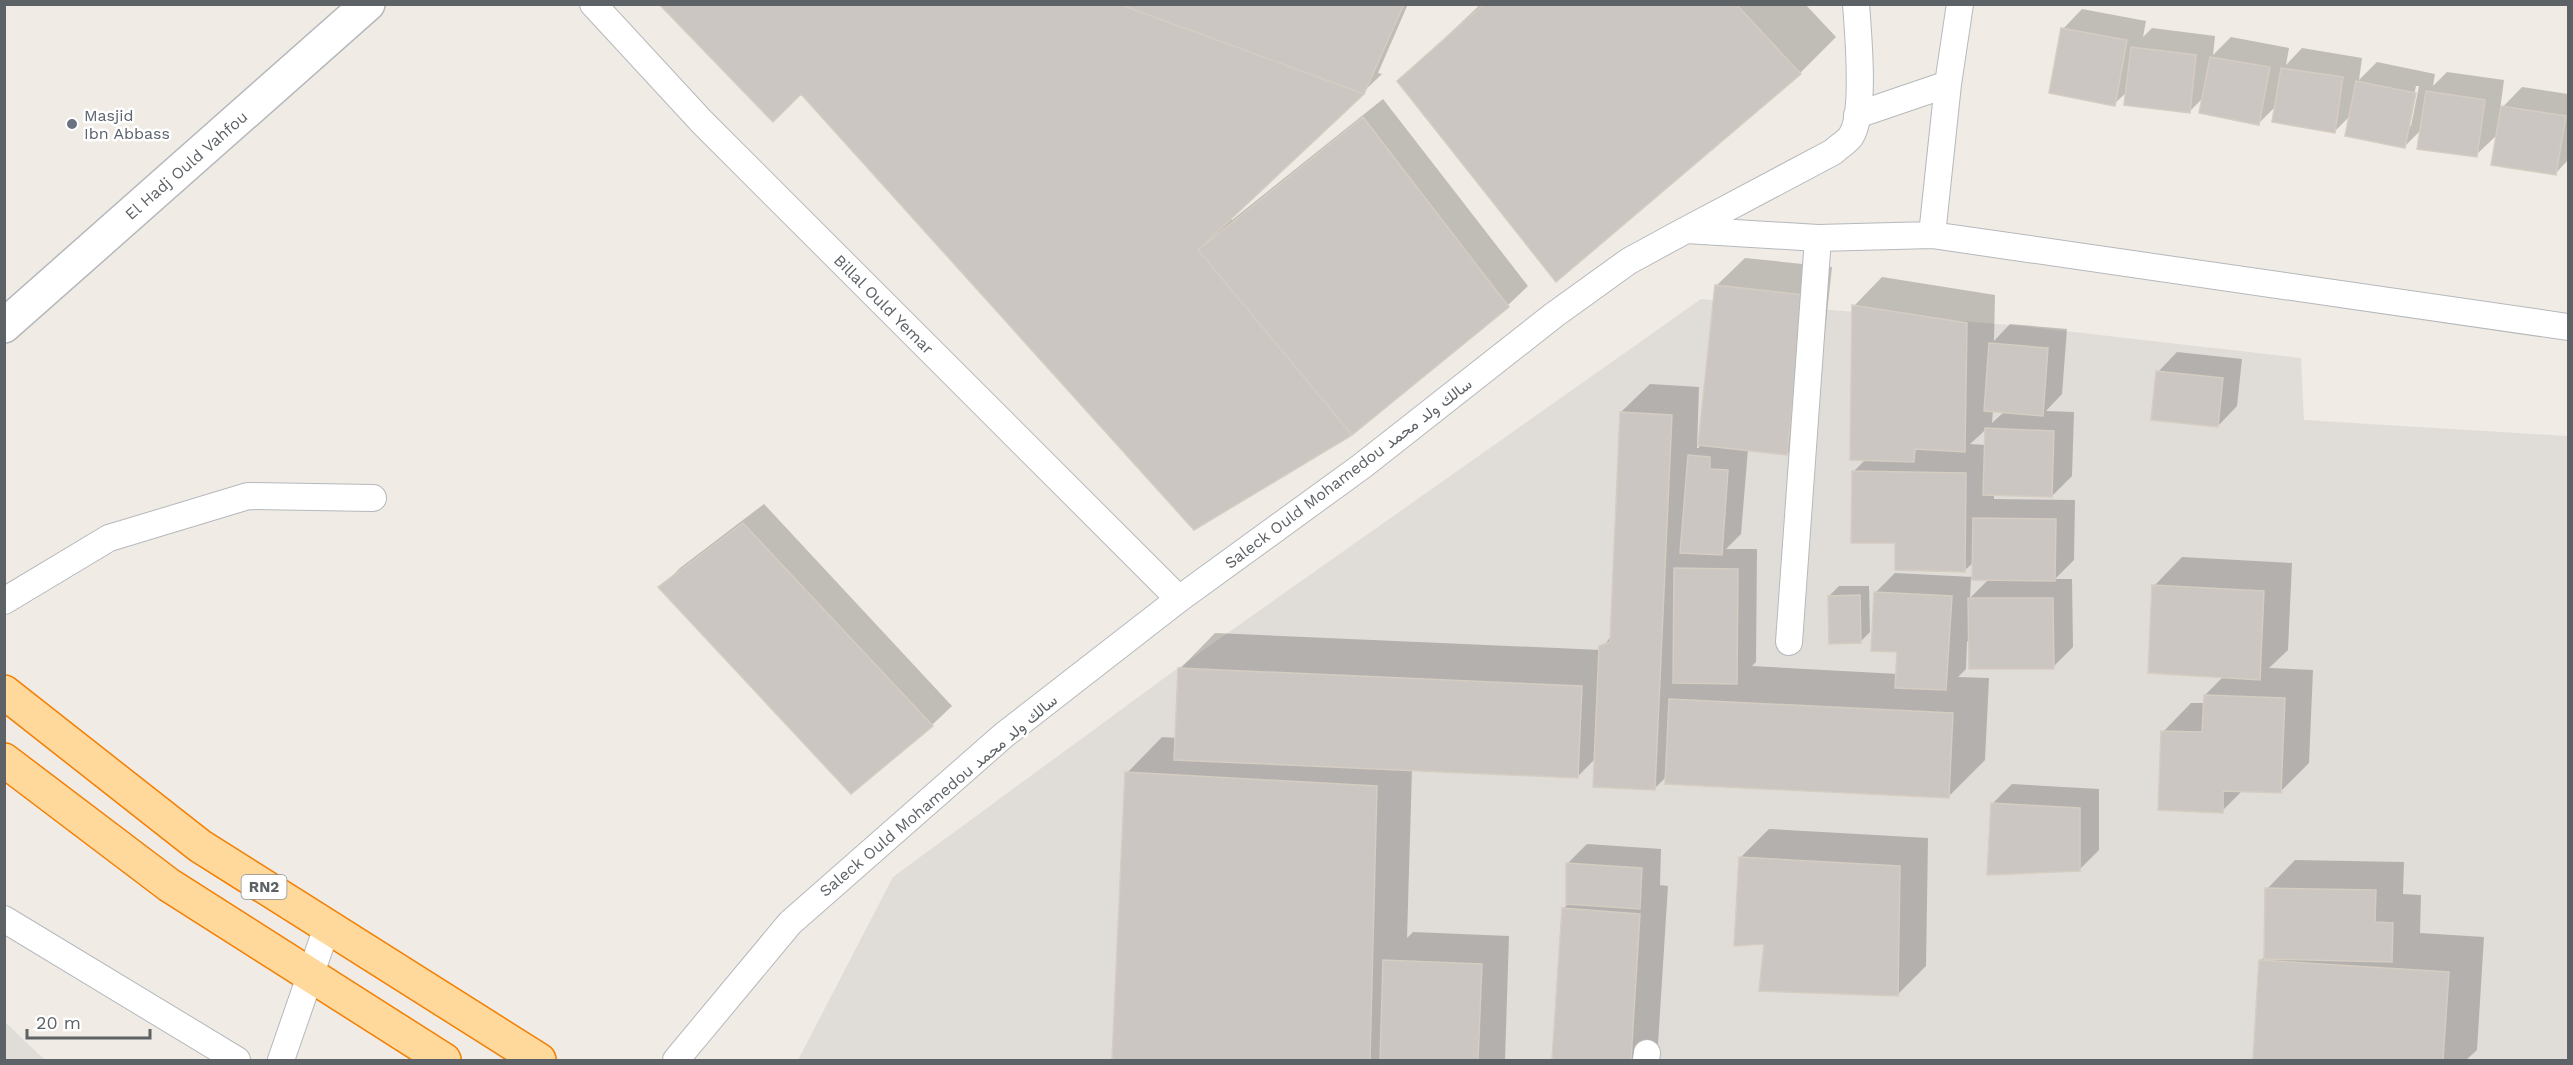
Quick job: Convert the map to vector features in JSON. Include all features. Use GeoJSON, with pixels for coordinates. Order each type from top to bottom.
{"type":"FeatureCollection","features":[{"type":"Feature","properties":{"kind":"highway","name":"RN2"},"geometry":{"type":"LineString","coordinates":[[4,692],[200,846],[539,1060]]}},
{"type":"Feature","properties":{"kind":"highway"},"geometry":{"type":"LineString","coordinates":[[4,760],[169,885],[444,1060]]}},
{"type":"Feature","properties":{"kind":"street","name":"El Hadj Ould Vahfou"},"geometry":{"type":"LineString","coordinates":[[4,326],[368,4]]}},
{"type":"Feature","properties":{"kind":"lane","name":"Billal Ould Yemar"},"geometry":{"type":"LineString","coordinates":[[593,4],[702,122],[1179,599]]}},
{"type":"Feature","properties":{"kind":"lane"},"geometry":{"type":"LineString","coordinates":[[1856,4],[1860,63],[1857,116],[1948,84]]}},
{"type":"Feature","properties":{"kind":"lane"},"geometry":{"type":"LineString","coordinates":[[1932,236],[1948,84],[1960,4]]}},
{"type":"Feature","properties":{"kind":"lane","name":"Saleck Ould Mohamedou سالك ولد محمد"},"geometry":{"type":"LineString","coordinates":[[676,1060],[790,923],[1004,735],[1179,599],[1362,466],[1563,309],[1629,261],[1833,152],[1851,136],[1857,116]]}},
{"type":"Feature","properties":{"kind":"lane"},"geometry":{"type":"LineString","coordinates":[[1686,230],[1818,238],[1932,236],[2568,327]]}},
{"type":"Feature","properties":{"kind":"lane"},"geometry":{"type":"LineString","coordinates":[[1789,642],[1818,238]]}},
{"type":"Feature","properties":{"kind":"lane"},"geometry":{"type":"LineString","coordinates":[[4,601],[110,538],[248,496],[373,498]]}},
{"type":"Feature","properties":{"kind":"lane"},"geometry":{"type":"LineString","coordinates":[[4,919],[237,1060]]}},
{"type":"Feature","properties":{"kind":"lane"},"geometry":{"type":"LineString","coordinates":[[281,1060],[327,927]]}},
{"type":"Feature","properties":{"kind":"shaded area"},"geometry":{"type":"Polygon","coordinates":[[[1701,299],[2021,326],[2301,358],[2304,420],[2568,436],[2568,1060],[798,1060],[893,877],[1178,668],[1701,299]]]}},
{"type":"Feature","properties":{"kind":"shaded area"},"geometry":{"type":"Polygon","coordinates":[[[5,1022],[45,1060],[5,1060],[5,1022]]]}},
{"type":"Feature","properties":{"kind":"building"},"geometry":{"type":"Polygon","coordinates":[[[659,4],[1119,4],[1364,94],[1198,250],[1352,435],[1194,530],[801,94],[773,122],[659,4]]]}},
{"type":"Feature","properties":{"kind":"building"},"geometry":{"type":"Polygon","coordinates":[[[1119,4],[1404,4],[1364,94],[1119,4]]]}},
{"type":"Feature","properties":{"kind":"building"},"geometry":{"type":"Polygon","coordinates":[[[1484,4],[1736,4],[1801,74],[1556,282],[1397,81],[1484,4]]]}},
{"type":"Feature","properties":{"kind":"building"},"geometry":{"type":"Polygon","coordinates":[[[2061,28],[2127,40],[2115,106],[2049,93],[2061,28]]]}},
{"type":"Feature","properties":{"kind":"building"},"geometry":{"type":"Polygon","coordinates":[[[2131,47],[2196,55],[2190,113],[2124,105],[2131,47]]]}},
{"type":"Feature","properties":{"kind":"building"},"geometry":{"type":"Polygon","coordinates":[[[2210,57],[2270,67],[2259,125],[2199,113],[2210,57]]]}},
{"type":"Feature","properties":{"kind":"building"},"geometry":{"type":"Polygon","coordinates":[[[2281,68],[2343,77],[2335,133],[2272,122],[2281,68]]]}},
{"type":"Feature","properties":{"kind":"building"},"geometry":{"type":"Polygon","coordinates":[[[2356,81],[2416,93],[2405,148],[2345,136],[2356,81]]]}},
{"type":"Feature","properties":{"kind":"building"},"geometry":{"type":"Polygon","coordinates":[[[2426,91],[2485,100],[2477,157],[2417,149],[2426,91]]]}},
{"type":"Feature","properties":{"kind":"building"},"geometry":{"type":"Polygon","coordinates":[[[2501,106],[2566,116],[2556,175],[2491,165],[2501,106]]]}},
{"type":"Feature","properties":{"kind":"building"},"geometry":{"type":"Polygon","coordinates":[[[1363,117],[1509,307],[1352,435],[1198,250],[1363,117]]]}},
{"type":"Feature","properties":{"kind":"building"},"geometry":{"type":"Polygon","coordinates":[[[1715,285],[1804,295],[1787,455],[1698,445],[1715,285]]]}},
{"type":"Feature","properties":{"kind":"building"},"geometry":{"type":"Polygon","coordinates":[[[1852,305],[1967,323],[1965,452],[1915,449],[1914,462],[1850,460],[1852,305]]]}},
{"type":"Feature","properties":{"kind":"building"},"geometry":{"type":"Polygon","coordinates":[[[1989,343],[2048,348],[2043,416],[1984,411],[1989,343]]]}},
{"type":"Feature","properties":{"kind":"building"},"geometry":{"type":"Polygon","coordinates":[[[2156,371],[2223,378],[2218,427],[2151,420],[2156,371]]]}},
{"type":"Feature","properties":{"kind":"building"},"geometry":{"type":"Polygon","coordinates":[[[1620,412],[1672,415],[1655,790],[1593,787],[1599,646],[1610,642],[1620,412]]]}},
{"type":"Feature","properties":{"kind":"building"},"geometry":{"type":"Polygon","coordinates":[[[1985,428],[2054,431],[2052,497],[1983,495],[1985,428]]]}},
{"type":"Feature","properties":{"kind":"building"},"geometry":{"type":"Polygon","coordinates":[[[1688,455],[1710,457],[1710,469],[1728,470],[1722,555],[1680,553],[1688,455]]]}},
{"type":"Feature","properties":{"kind":"building"},"geometry":{"type":"Polygon","coordinates":[[[1852,471],[1966,473],[1965,572],[1895,570],[1895,543],[1851,543],[1852,471]]]}},
{"type":"Feature","properties":{"kind":"building"},"geometry":{"type":"Polygon","coordinates":[[[1973,518],[2056,519],[2055,581],[1972,580],[1973,518]]]}},
{"type":"Feature","properties":{"kind":"building"},"geometry":{"type":"Polygon","coordinates":[[[743,523],[933,726],[851,794],[658,587],[743,523]]]}},
{"type":"Feature","properties":{"kind":"building"},"geometry":{"type":"Polygon","coordinates":[[[1674,568],[1738,569],[1737,684],[1673,683],[1674,568]]]}},
{"type":"Feature","properties":{"kind":"building"},"geometry":{"type":"Polygon","coordinates":[[[2152,585],[2264,591],[2260,680],[2148,673],[2152,585]]]}},
{"type":"Feature","properties":{"kind":"building"},"geometry":{"type":"Polygon","coordinates":[[[1874,592],[1952,596],[1946,690],[1895,688],[1897,652],[1871,651],[1874,592]]]}},
{"type":"Feature","properties":{"kind":"building"},"geometry":{"type":"Polygon","coordinates":[[[1860,595],[1861,643],[1829,644],[1828,596],[1860,595]]]}},
{"type":"Feature","properties":{"kind":"building"},"geometry":{"type":"Polygon","coordinates":[[[1968,598],[2053,598],[2054,669],[1969,669],[1968,598]]]}},
{"type":"Feature","properties":{"kind":"building"},"geometry":{"type":"Polygon","coordinates":[[[1178,668],[1582,686],[1578,778],[1174,760],[1178,668]]]}},
{"type":"Feature","properties":{"kind":"building"},"geometry":{"type":"Polygon","coordinates":[[[2204,695],[2285,698],[2281,793],[2223,791],[2223,813],[2158,810],[2161,731],[2202,732],[2204,695]]]}},
{"type":"Feature","properties":{"kind":"building"},"geometry":{"type":"Polygon","coordinates":[[[1669,699],[1953,713],[1949,798],[1665,784],[1669,699]]]}},
{"type":"Feature","properties":{"kind":"building"},"geometry":{"type":"Polygon","coordinates":[[[1125,772],[1377,786],[1370,1060],[1112,1060],[1125,772]]]}},
{"type":"Feature","properties":{"kind":"building"},"geometry":{"type":"Polygon","coordinates":[[[1991,803],[2080,808],[2080,871],[1987,875],[1991,803]]]}},
{"type":"Feature","properties":{"kind":"building"},"geometry":{"type":"Polygon","coordinates":[[[1739,857],[1900,866],[1898,996],[1759,991],[1764,944],[1734,946],[1739,857]]]}},
{"type":"Feature","properties":{"kind":"building"},"geometry":{"type":"Polygon","coordinates":[[[1566,863],[1642,868],[1640,909],[1566,904],[1566,863]]]}},
{"type":"Feature","properties":{"kind":"building"},"geometry":{"type":"Polygon","coordinates":[[[2265,888],[2376,890],[2375,922],[2393,923],[2392,962],[2264,959],[2265,888]]]}},
{"type":"Feature","properties":{"kind":"building"},"geometry":{"type":"Polygon","coordinates":[[[1562,908],[1640,914],[1631,1060],[1552,1060],[1562,908]]]}},
{"type":"Feature","properties":{"kind":"building"},"geometry":{"type":"Polygon","coordinates":[[[1383,960],[1482,964],[1478,1060],[1380,1060],[1383,960]]]}},
{"type":"Feature","properties":{"kind":"building"},"geometry":{"type":"Polygon","coordinates":[[[2259,960],[2449,972],[2443,1060],[2253,1060],[2259,960]]]}},
{"type":"Feature","properties":{"kind":"place","name":"Masjid Ibn Abbass"},"geometry":{"type":"Point","coordinates":[72,124]}}]}
